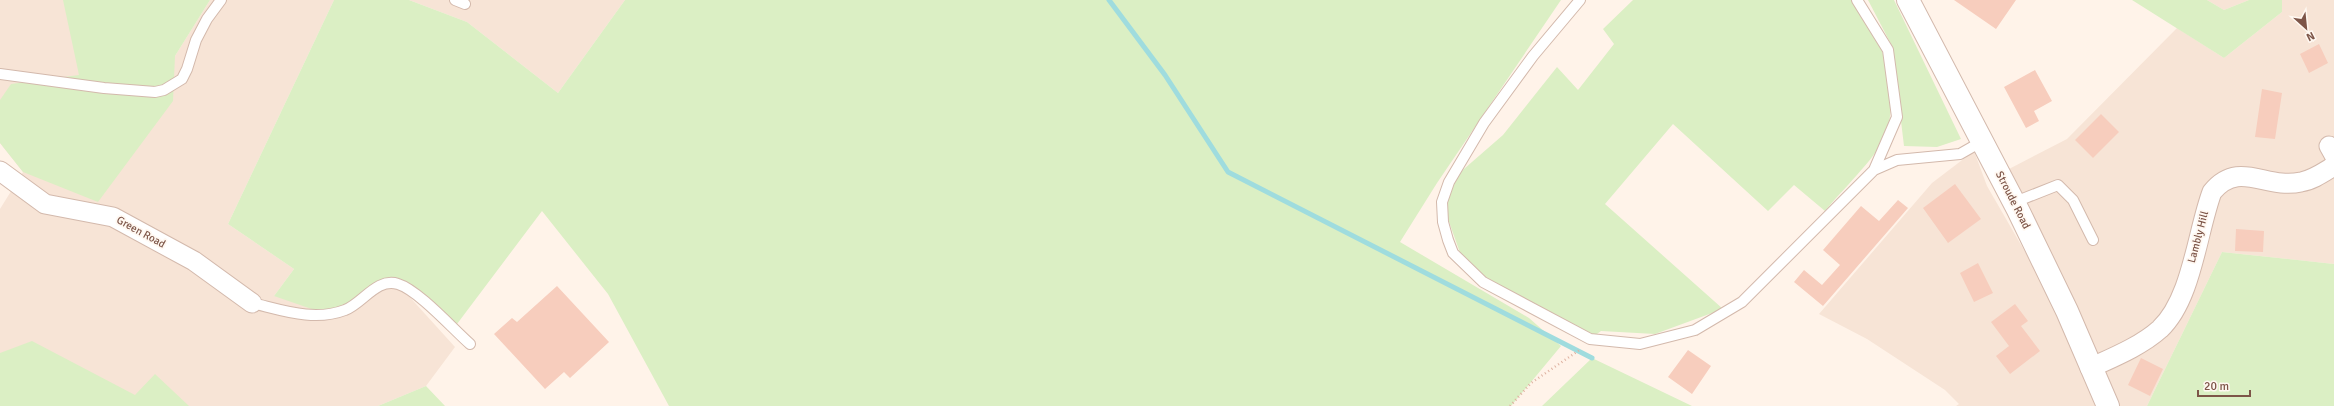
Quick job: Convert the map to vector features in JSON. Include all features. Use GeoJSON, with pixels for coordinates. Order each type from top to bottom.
{"type":"FeatureCollection","features":[{"type":"Feature","properties":{"kind":"street","name":"Stroude Road"},"geometry":{"type":"LineString","coordinates":[[1908,0],[1981,142],[2015,202],[2067,311],[2090,368],[2108,406]]}},
{"type":"Feature","properties":{"kind":"street","name":"Lambly Hill"},"geometry":{"type":"LineString","coordinates":[[2090,368],[2143,341],[2159,329],[2171,315],[2186,283],[2212,192],[2220,182],[2230,177],[2241,176],[2286,183],[2301,182],[2334,166]]}},
{"type":"Feature","properties":{"kind":"street","name":"Green Road"},"geometry":{"type":"LineString","coordinates":[[0,171],[45,204],[113,217],[194,261],[252,303]]}},
{"type":"Feature","properties":{"kind":"lane"},"geometry":{"type":"LineString","coordinates":[[0,74],[104,88],[155,92],[164,90],[182,79],[187,69],[196,40],[207,19],[221,0]]}},
{"type":"Feature","properties":{"kind":"lane"},"geometry":{"type":"LineString","coordinates":[[1580,0],[1533,56],[1481,128],[1449,182],[1442,202],[1444,222],[1453,253],[1483,282],[1590,339],[1640,344],[1695,330],[1742,302],[1874,170],[1897,160],[1960,154],[1981,142]]}},
{"type":"Feature","properties":{"kind":"lane"},"geometry":{"type":"LineString","coordinates":[[1857,0],[1888,50],[1897,117],[1874,170]]}},
{"type":"Feature","properties":{"kind":"lane"},"geometry":{"type":"LineString","coordinates":[[2015,202],[2058,185],[2073,200],[2093,240]]}},
{"type":"Feature","properties":{"kind":"lane"},"geometry":{"type":"LineString","coordinates":[[252,303],[301,314],[329,315],[347,310],[369,293],[386,284],[397,283],[413,292],[470,344]]}},
{"type":"Feature","properties":{"kind":"path"},"geometry":{"type":"LineString","coordinates":[[1510,406],[1531,384],[1584,347]]}},
{"type":"Feature","properties":{"kind":"shaded area"},"geometry":{"type":"Polygon","coordinates":[[[0,0],[144,0],[175,56],[210,0],[334,0],[228,224],[294,269],[274,296],[397,283],[455,347],[426,386],[378,406],[0,406],[0,209],[23,172],[0,143],[0,0]]]}},
{"type":"Feature","properties":{"kind":"shaded area"},"geometry":{"type":"Polygon","coordinates":[[[409,0],[625,0],[558,93],[467,22],[409,0]]]}},
{"type":"Feature","properties":{"kind":"shaded area"},"geometry":{"type":"Polygon","coordinates":[[[2207,0],[2249,0],[2224,10],[2207,0]]]}},
{"type":"Feature","properties":{"kind":"shaded area"},"geometry":{"type":"Polygon","coordinates":[[[2282,0],[2334,0],[2334,264],[2222,252],[2147,406],[2118,406],[2009,169],[2067,139],[2177,28],[2224,58],[2282,12],[2282,0]]]}},
{"type":"Feature","properties":{"kind":"shaded area"},"geometry":{"type":"Polygon","coordinates":[[[1974,151],[1987,186],[2114,406],[1956,406],[1959,404],[1945,390],[1867,339],[1819,314],[1932,183],[1974,151]]]}},
{"type":"Feature","properties":{"kind":"green space"},"geometry":{"type":"Polygon","coordinates":[[[63,0],[210,0],[175,56],[173,101],[98,202],[23,172],[0,143],[0,100],[11,84],[79,75],[63,0]]]}},
{"type":"Feature","properties":{"kind":"green space"},"geometry":{"type":"Polygon","coordinates":[[[334,0],[409,0],[467,22],[558,93],[625,0],[1561,0],[1437,183],[1400,242],[1529,318],[1561,346],[1511,406],[669,406],[608,294],[542,211],[457,324],[397,283],[329,315],[274,296],[294,269],[228,224],[334,0]]]}},
{"type":"Feature","properties":{"kind":"green space"},"geometry":{"type":"Polygon","coordinates":[[[1633,0],[1857,0],[1873,26],[1886,66],[1890,96],[1889,125],[1880,146],[1825,211],[1794,185],[1768,211],[1673,124],[1605,204],[1723,309],[1655,334],[1601,331],[1590,339],[1538,313],[1464,264],[1442,202],[1449,182],[1503,135],[1557,67],[1578,90],[1614,44],[1603,29],[1633,0]]]}},
{"type":"Feature","properties":{"kind":"green space"},"geometry":{"type":"Polygon","coordinates":[[[1868,0],[1894,0],[1961,139],[1937,147],[1904,146],[1892,46],[1868,0]]]}},
{"type":"Feature","properties":{"kind":"green space"},"geometry":{"type":"Polygon","coordinates":[[[2132,0],[2207,0],[2224,10],[2249,0],[2282,0],[2282,12],[2224,58],[2132,0]]]}},
{"type":"Feature","properties":{"kind":"green space"},"geometry":{"type":"Polygon","coordinates":[[[2222,252],[2334,264],[2334,406],[2147,406],[2222,252]]]}},
{"type":"Feature","properties":{"kind":"green space"},"geometry":{"type":"Polygon","coordinates":[[[32,341],[135,395],[155,374],[189,406],[0,406],[0,353],[32,341]]]}},
{"type":"Feature","properties":{"kind":"green space"},"geometry":{"type":"Polygon","coordinates":[[[1592,358],[1692,406],[1542,406],[1592,358]]]}},
{"type":"Feature","properties":{"kind":"green space"},"geometry":{"type":"Polygon","coordinates":[[[426,386],[445,406],[378,406],[426,386]]]}},
{"type":"Feature","properties":{"kind":"building"},"geometry":{"type":"Polygon","coordinates":[[[1954,0],[2016,0],[1996,29],[1954,0]]]}},
{"type":"Feature","properties":{"kind":"building"},"geometry":{"type":"Polygon","coordinates":[[[2319,44],[2328,63],[2309,73],[2300,54],[2319,44]]]}},
{"type":"Feature","properties":{"kind":"building"},"geometry":{"type":"Polygon","coordinates":[[[2035,70],[2052,101],[2034,111],[2039,121],[2026,128],[2004,87],[2035,70]]]}},
{"type":"Feature","properties":{"kind":"building"},"geometry":{"type":"Polygon","coordinates":[[[2262,89],[2282,93],[2275,139],[2255,137],[2262,89]]]}},
{"type":"Feature","properties":{"kind":"building"},"geometry":{"type":"Polygon","coordinates":[[[2101,114],[2119,132],[2093,158],[2075,140],[2101,114]]]}},
{"type":"Feature","properties":{"kind":"building"},"geometry":{"type":"Polygon","coordinates":[[[1955,184],[1981,219],[1948,243],[1923,208],[1955,184]]]}},
{"type":"Feature","properties":{"kind":"building"},"geometry":{"type":"Polygon","coordinates":[[[1898,200],[1908,208],[1823,306],[1794,282],[1804,270],[1822,285],[1840,265],[1823,250],[1861,206],[1879,221],[1898,200]]]}},
{"type":"Feature","properties":{"kind":"building"},"geometry":{"type":"Polygon","coordinates":[[[2236,229],[2264,231],[2263,252],[2235,251],[2236,229]]]}},
{"type":"Feature","properties":{"kind":"building"},"geometry":{"type":"Polygon","coordinates":[[[1978,263],[1993,293],[1974,302],[1960,273],[1978,263]]]}},
{"type":"Feature","properties":{"kind":"building"},"geometry":{"type":"Polygon","coordinates":[[[557,286],[609,342],[570,378],[564,372],[545,389],[494,334],[512,318],[517,322],[557,286]]]}},
{"type":"Feature","properties":{"kind":"building"},"geometry":{"type":"Polygon","coordinates":[[[2015,304],[2028,321],[2021,326],[2040,351],[2010,374],[1996,356],[2009,346],[1991,322],[2015,304]]]}},
{"type":"Feature","properties":{"kind":"building"},"geometry":{"type":"Polygon","coordinates":[[[1688,350],[1711,366],[1692,394],[1668,377],[1688,350]]]}},
{"type":"Feature","properties":{"kind":"building"},"geometry":{"type":"Polygon","coordinates":[[[2141,358],[2163,369],[2150,396],[2128,385],[2141,358]]]}},
{"type":"Feature","properties":{"kind":"waterway"},"geometry":{"type":"LineString","coordinates":[[1109,0],[1165,75],[1228,172],[1592,358]]}}]}
